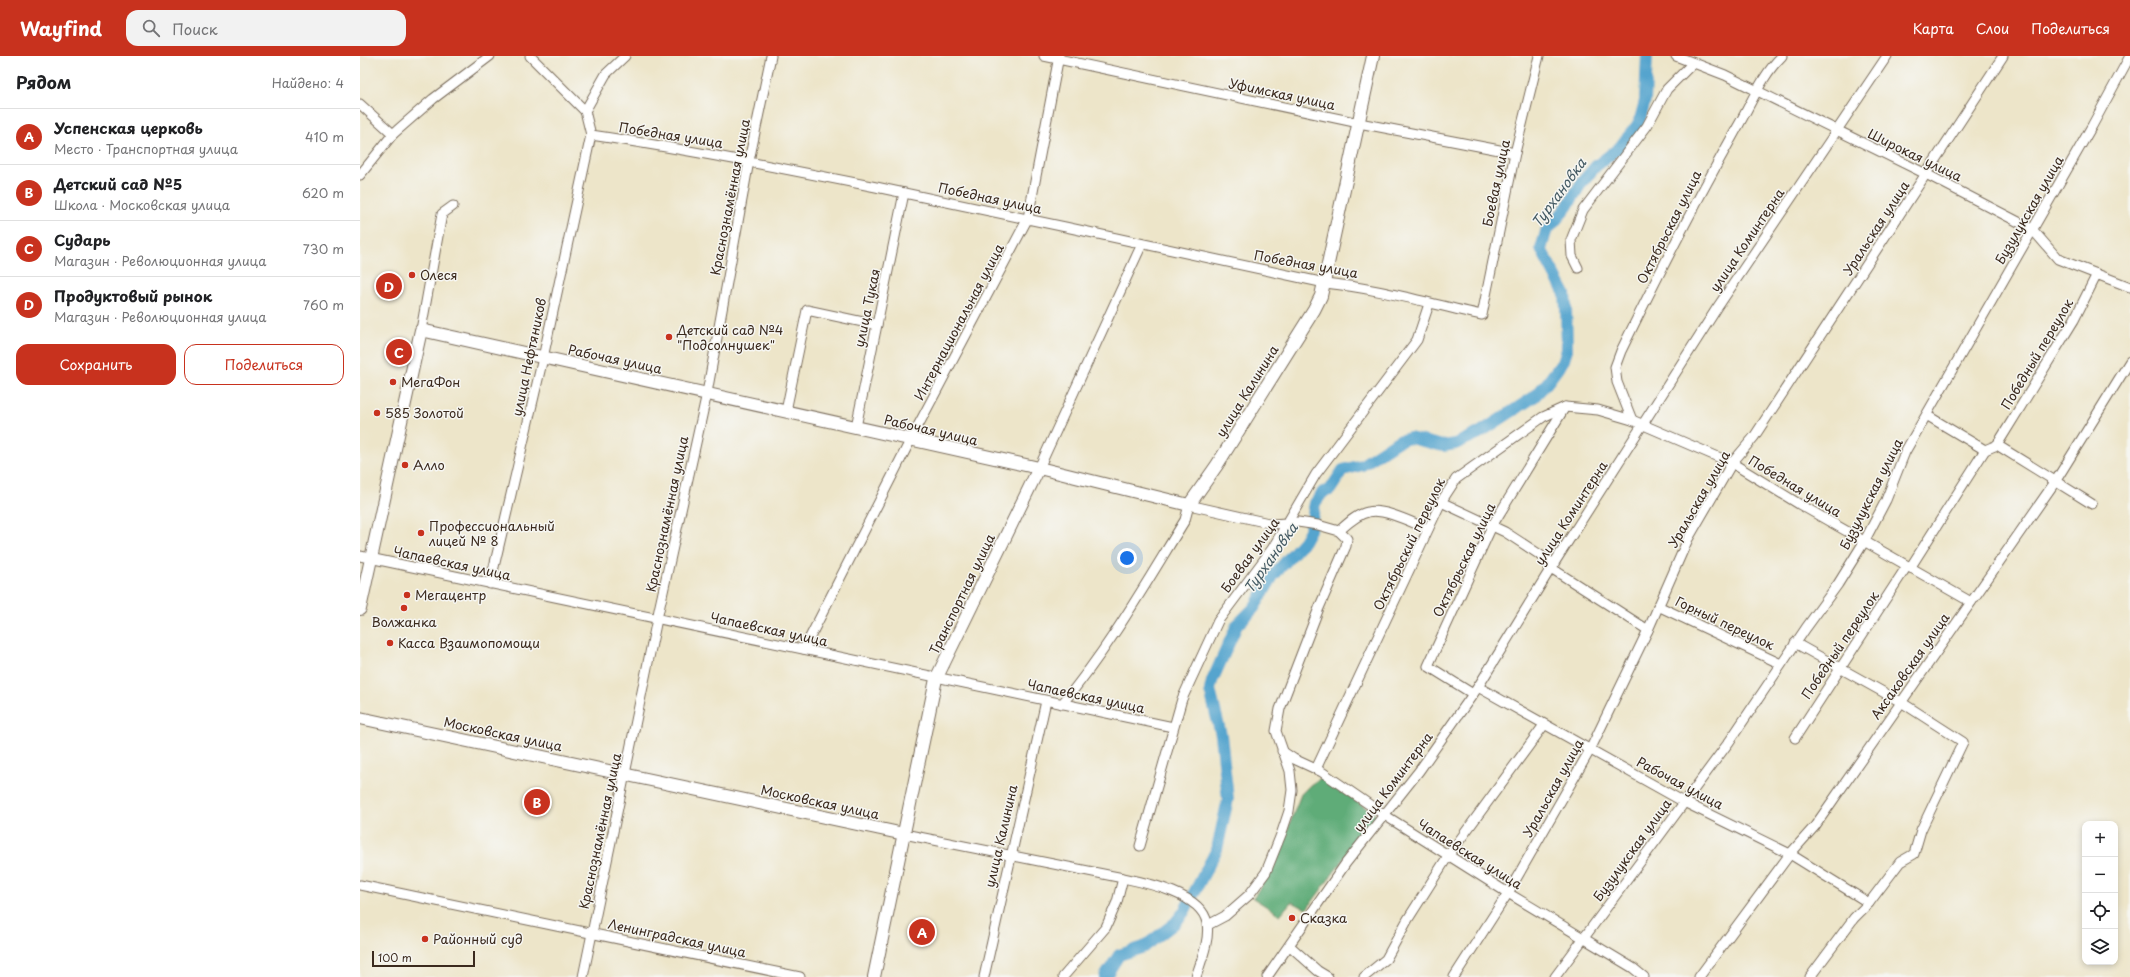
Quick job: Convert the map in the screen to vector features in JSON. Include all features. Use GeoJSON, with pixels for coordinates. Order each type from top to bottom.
{"type":"FeatureCollection","features":[{"type":"Feature","properties":{"kind":"main road","name":"улица Калинина"},"geometry":{"type":"LineString","coordinates":[[1189,505],[1217,466],[1314,310],[1325,283],[1373,56]]}},
{"type":"Feature","properties":{"kind":"main road","name":"Рабочая улица"},"geometry":{"type":"LineString","coordinates":[[421,330],[1039,468],[1189,505]]}},
{"type":"Feature","properties":{"kind":"main road"},"geometry":{"type":"LineString","coordinates":[[360,609],[366,558],[421,330]]}},
{"type":"Feature","properties":{"kind":"main road","name":"Транспортная улица"},"geometry":{"type":"LineString","coordinates":[[874,977],[936,679],[1039,468]]}},
{"type":"Feature","properties":{"kind":"main road","name":"Московская улица"},"geometry":{"type":"LineString","coordinates":[[360,718],[904,834]]}},
{"type":"Feature","properties":{"kind":"street"},"geometry":{"type":"LineString","coordinates":[[360,175],[393,134],[433,99],[490,56]]}},
{"type":"Feature","properties":{"kind":"street"},"geometry":{"type":"LineString","coordinates":[[530,56],[586,111],[590,135]]}},
{"type":"Feature","properties":{"kind":"street"},"geometry":{"type":"LineString","coordinates":[[586,111],[606,74],[625,56]]}},
{"type":"Feature","properties":{"kind":"street","name":"Краснознамённая улица"},"geometry":{"type":"LineString","coordinates":[[583,977],[657,619],[707,393],[749,162],[771,56]]}},
{"type":"Feature","properties":{"kind":"street","name":"Уфимская улица"},"geometry":{"type":"LineString","coordinates":[[1044,56],[1359,123],[1515,153]]}},
{"type":"Feature","properties":{"kind":"street","name":"Боевая улица"},"geometry":{"type":"LineString","coordinates":[[1482,315],[1515,153],[1539,56]]}},
{"type":"Feature","properties":{"kind":"street","name":"Октябрьская улица"},"geometry":{"type":"LineString","coordinates":[[1632,420],[1617,382],[1615,367],[1674,244],[1758,92],[1766,74],[1782,56]]}},
{"type":"Feature","properties":{"kind":"street","name":"улица Коминтерна"},"geometry":{"type":"LineString","coordinates":[[1267,977],[1290,946],[1346,863],[1386,816],[1476,690],[1552,566],[1717,308],[1887,56]]}},
{"type":"Feature","properties":{"kind":"street","name":"Уральская улица"},"geometry":{"type":"LineString","coordinates":[[1454,977],[1508,894],[1590,750],[1648,630],[1688,539],[1732,463],[1754,437],[2003,56]]}},
{"type":"Feature","properties":{"kind":"street","name":"Бузулукская улица"},"geometry":{"type":"LineString","coordinates":[[1555,977],[1729,742],[1795,643],[1838,584],[1864,542],[1886,500],[1905,452],[1928,416],[2130,56]]}},
{"type":"Feature","properties":{"kind":"street","name":"Широкая улица"},"geometry":{"type":"LineString","coordinates":[[1678,57],[1725,76],[1926,174],[2032,229],[2058,259],[2130,287]]}},
{"type":"Feature","properties":{"kind":"street","name":"Интернациональная улица"},"geometry":{"type":"LineString","coordinates":[[804,648],[911,439],[1028,218],[1059,58]]}},
{"type":"Feature","properties":{"kind":"street"},"geometry":{"type":"LineString","coordinates":[[1578,268],[1572,256],[1571,240],[1583,210],[1647,126],[1667,89],[1693,63]]}},
{"type":"Feature","properties":{"kind":"street"},"geometry":{"type":"LineString","coordinates":[[360,104],[393,134]]}},
{"type":"Feature","properties":{"kind":"street","name":"Победная улица"},"geometry":{"type":"LineString","coordinates":[[590,135],[676,147],[1028,218],[1325,283],[1358,286],[1429,304],[1482,315]]}},
{"type":"Feature","properties":{"kind":"street","name":"улица Нефтяников"},"geometry":{"type":"LineString","coordinates":[[490,584],[543,358],[590,135]]}},
{"type":"Feature","properties":{"kind":"street","name":"улица Тукая"},"geometry":{"type":"LineString","coordinates":[[856,427],[904,193]]}},
{"type":"Feature","properties":{"kind":"street"},"geometry":{"type":"LineString","coordinates":[[421,330],[442,214],[453,206]]}},
{"type":"Feature","properties":{"kind":"street","name":"Транспортная улица"},"geometry":{"type":"LineString","coordinates":[[1039,468],[1142,244]]}},
{"type":"Feature","properties":{"kind":"street","name":"Победный переулок"},"geometry":{"type":"LineString","coordinates":[[1997,445],[2074,320],[2097,274]]}},
{"type":"Feature","properties":{"kind":"street","name":"Боевая улица"},"geometry":{"type":"LineString","coordinates":[[1140,846],[1173,727],[1189,682],[1218,621],[1272,549],[1289,523],[1316,474],[1417,340],[1429,304]]}},
{"type":"Feature","properties":{"kind":"street"},"geometry":{"type":"LineString","coordinates":[[786,411],[807,310],[877,325]]}},
{"type":"Feature","properties":{"kind":"street","name":"Аксаковская улица"},"geometry":{"type":"LineString","coordinates":[[1699,977],[1790,854],[1815,826],[2055,482],[2130,361]]}},
{"type":"Feature","properties":{"kind":"street","name":"Октябрьская улица"},"geometry":{"type":"LineString","coordinates":[[1428,666],[1492,526],[1565,407]]}},
{"type":"Feature","properties":{"kind":"street","name":"Октябрьский переулок"},"geometry":{"type":"LineString","coordinates":[[1316,769],[1441,502],[1456,479],[1543,417],[1565,407],[1598,410],[1632,420],[1643,425]]}},
{"type":"Feature","properties":{"kind":"street"},"geometry":{"type":"LineString","coordinates":[[1928,416],[1985,450],[1997,445],[2092,504]]}},
{"type":"Feature","properties":{"kind":"street","name":"Победная улица"},"geometry":{"type":"LineString","coordinates":[[1643,425],[1732,463],[1864,542],[1970,602]]}},
{"type":"Feature","properties":{"kind":"street","name":"Победный переулок"},"geometry":{"type":"LineString","coordinates":[[1795,738],[1839,668],[1909,567],[1985,450]]}},
{"type":"Feature","properties":{"kind":"street"},"geometry":{"type":"LineString","coordinates":[[1441,502],[1492,526],[1648,630]]}},
{"type":"Feature","properties":{"kind":"street","name":"Рабочая улица"},"geometry":{"type":"LineString","coordinates":[[1189,505],[1273,524],[1289,523],[1318,525],[1339,531]]}},
{"type":"Feature","properties":{"kind":"street","name":"улица Калинина"},"geometry":{"type":"LineString","coordinates":[[1062,704],[1091,670],[1115,635],[1185,520],[1189,505]]}},
{"type":"Feature","properties":{"kind":"street"},"geometry":{"type":"LineString","coordinates":[[1196,977],[1203,955],[1208,925],[1225,916],[1249,895],[1266,872],[1289,811],[1292,790],[1290,771],[1276,731],[1280,709],[1316,615],[1346,546],[1347,539],[1339,531],[1356,517],[1368,512],[1392,515],[1428,529]]}},
{"type":"Feature","properties":{"kind":"street","name":"Чапаевская улица"},"geometry":{"type":"LineString","coordinates":[[366,558],[804,648],[936,679],[1173,727]]}},
{"type":"Feature","properties":{"kind":"street","name":"Горный переулок"},"geometry":{"type":"LineString","coordinates":[[1658,606],[1781,664]]}},
{"type":"Feature","properties":{"kind":"street","name":"Горный переулок"},"geometry":{"type":"LineString","coordinates":[[1795,643],[1901,702],[1963,742],[1921,830],[1914,854],[1900,862],[1869,903]]}},
{"type":"Feature","properties":{"kind":"street","name":"Рабочая улица"},"geometry":{"type":"LineString","coordinates":[[1428,666],[1544,725],[1684,802],[1790,854],[1869,903]]}},
{"type":"Feature","properties":{"kind":"street","name":"улица Калинина"},"geometry":{"type":"LineString","coordinates":[[984,977],[1046,701]]}},
{"type":"Feature","properties":{"kind":"street"},"geometry":{"type":"LineString","coordinates":[[1364,977],[1386,959],[1408,919],[1448,856],[1544,725]]}},
{"type":"Feature","properties":{"kind":"street","name":"Чапаевская улица"},"geometry":{"type":"LineString","coordinates":[[1282,751],[1316,769],[1448,856],[1508,894],[1633,968],[1644,977]]}},
{"type":"Feature","properties":{"kind":"street","name":"Московская улица"},"geometry":{"type":"LineString","coordinates":[[904,834],[1151,884],[1179,895],[1194,903],[1200,908],[1208,925]]}},
{"type":"Feature","properties":{"kind":"street"},"geometry":{"type":"LineString","coordinates":[[1063,977],[1106,927],[1117,902],[1123,878]]}},
{"type":"Feature","properties":{"kind":"street","name":"Ленинградская улица"},"geometry":{"type":"LineString","coordinates":[[360,885],[800,977]]}},
{"type":"Feature","properties":{"kind":"street"},"geometry":{"type":"LineString","coordinates":[[1810,977],[1854,918],[1869,903]]}},
{"type":"Feature","properties":{"kind":"street"},"geometry":{"type":"LineString","coordinates":[[1290,946],[1318,971],[1328,977]]}},
{"type":"Feature","properties":{"kind":"green space"},"geometry":{"type":"Polygon","coordinates":[[[1322,777],[1376,815],[1307,909],[1291,902],[1280,915],[1253,898],[1273,868],[1301,794],[1310,785],[1322,777]]]}},
{"type":"Feature","properties":{"kind":"waterway","name":"Турхановка"},"geometry":{"type":"LineString","coordinates":[[1105,977],[1119,955],[1144,947],[1175,923],[1184,912],[1217,849],[1228,799],[1221,735],[1210,690],[1212,681],[1237,625],[1254,608],[1273,576],[1304,541],[1310,530],[1315,503],[1323,492],[1330,490],[1343,470],[1362,465],[1398,441],[1410,438],[1443,446],[1455,444],[1479,433],[1534,397],[1547,383],[1564,360],[1567,349],[1565,294],[1541,249],[1546,232],[1567,207],[1582,182],[1596,166],[1619,148],[1639,123],[1645,101],[1647,56]]}},
{"type":"Feature","properties":{"kind":"place","name":"Олеся"},"geometry":{"type":"Point","coordinates":[412,275]}},
{"type":"Feature","properties":{"kind":"place","name":"Продуктовый рынок"},"geometry":{"type":"Point","coordinates":[389,286]}},
{"type":"Feature","properties":{"kind":"place","name":"Детский сад №4 \"Подсолнушек\""},"geometry":{"type":"Point","coordinates":[669,337]}},
{"type":"Feature","properties":{"kind":"place","name":"Сударь"},"geometry":{"type":"Point","coordinates":[399,352]}},
{"type":"Feature","properties":{"kind":"place","name":"МегаФон"},"geometry":{"type":"Point","coordinates":[393,382]}},
{"type":"Feature","properties":{"kind":"place","name":"585 Золотой"},"geometry":{"type":"Point","coordinates":[377,413]}},
{"type":"Feature","properties":{"kind":"place","name":"Алло"},"geometry":{"type":"Point","coordinates":[405,465]}},
{"type":"Feature","properties":{"kind":"place","name":"Профессиональный лицей № 8"},"geometry":{"type":"Point","coordinates":[421,533]}},
{"type":"Feature","properties":{"kind":"place","name":"Мегацентр"},"geometry":{"type":"Point","coordinates":[407,595]}},
{"type":"Feature","properties":{"kind":"place","name":"Волжанка"},"geometry":{"type":"Point","coordinates":[404,608]}},
{"type":"Feature","properties":{"kind":"place","name":"Касса Взаимопомощи"},"geometry":{"type":"Point","coordinates":[390,643]}},
{"type":"Feature","properties":{"kind":"place","name":"Детский сад №5"},"geometry":{"type":"Point","coordinates":[537,802]}},
{"type":"Feature","properties":{"kind":"place","name":"Сказка"},"geometry":{"type":"Point","coordinates":[1292,918]}},
{"type":"Feature","properties":{"kind":"place","name":"Успенская церковь"},"geometry":{"type":"Point","coordinates":[922,932]}},
{"type":"Feature","properties":{"kind":"place","name":"Районный суд"},"geometry":{"type":"Point","coordinates":[425,939]}}]}
